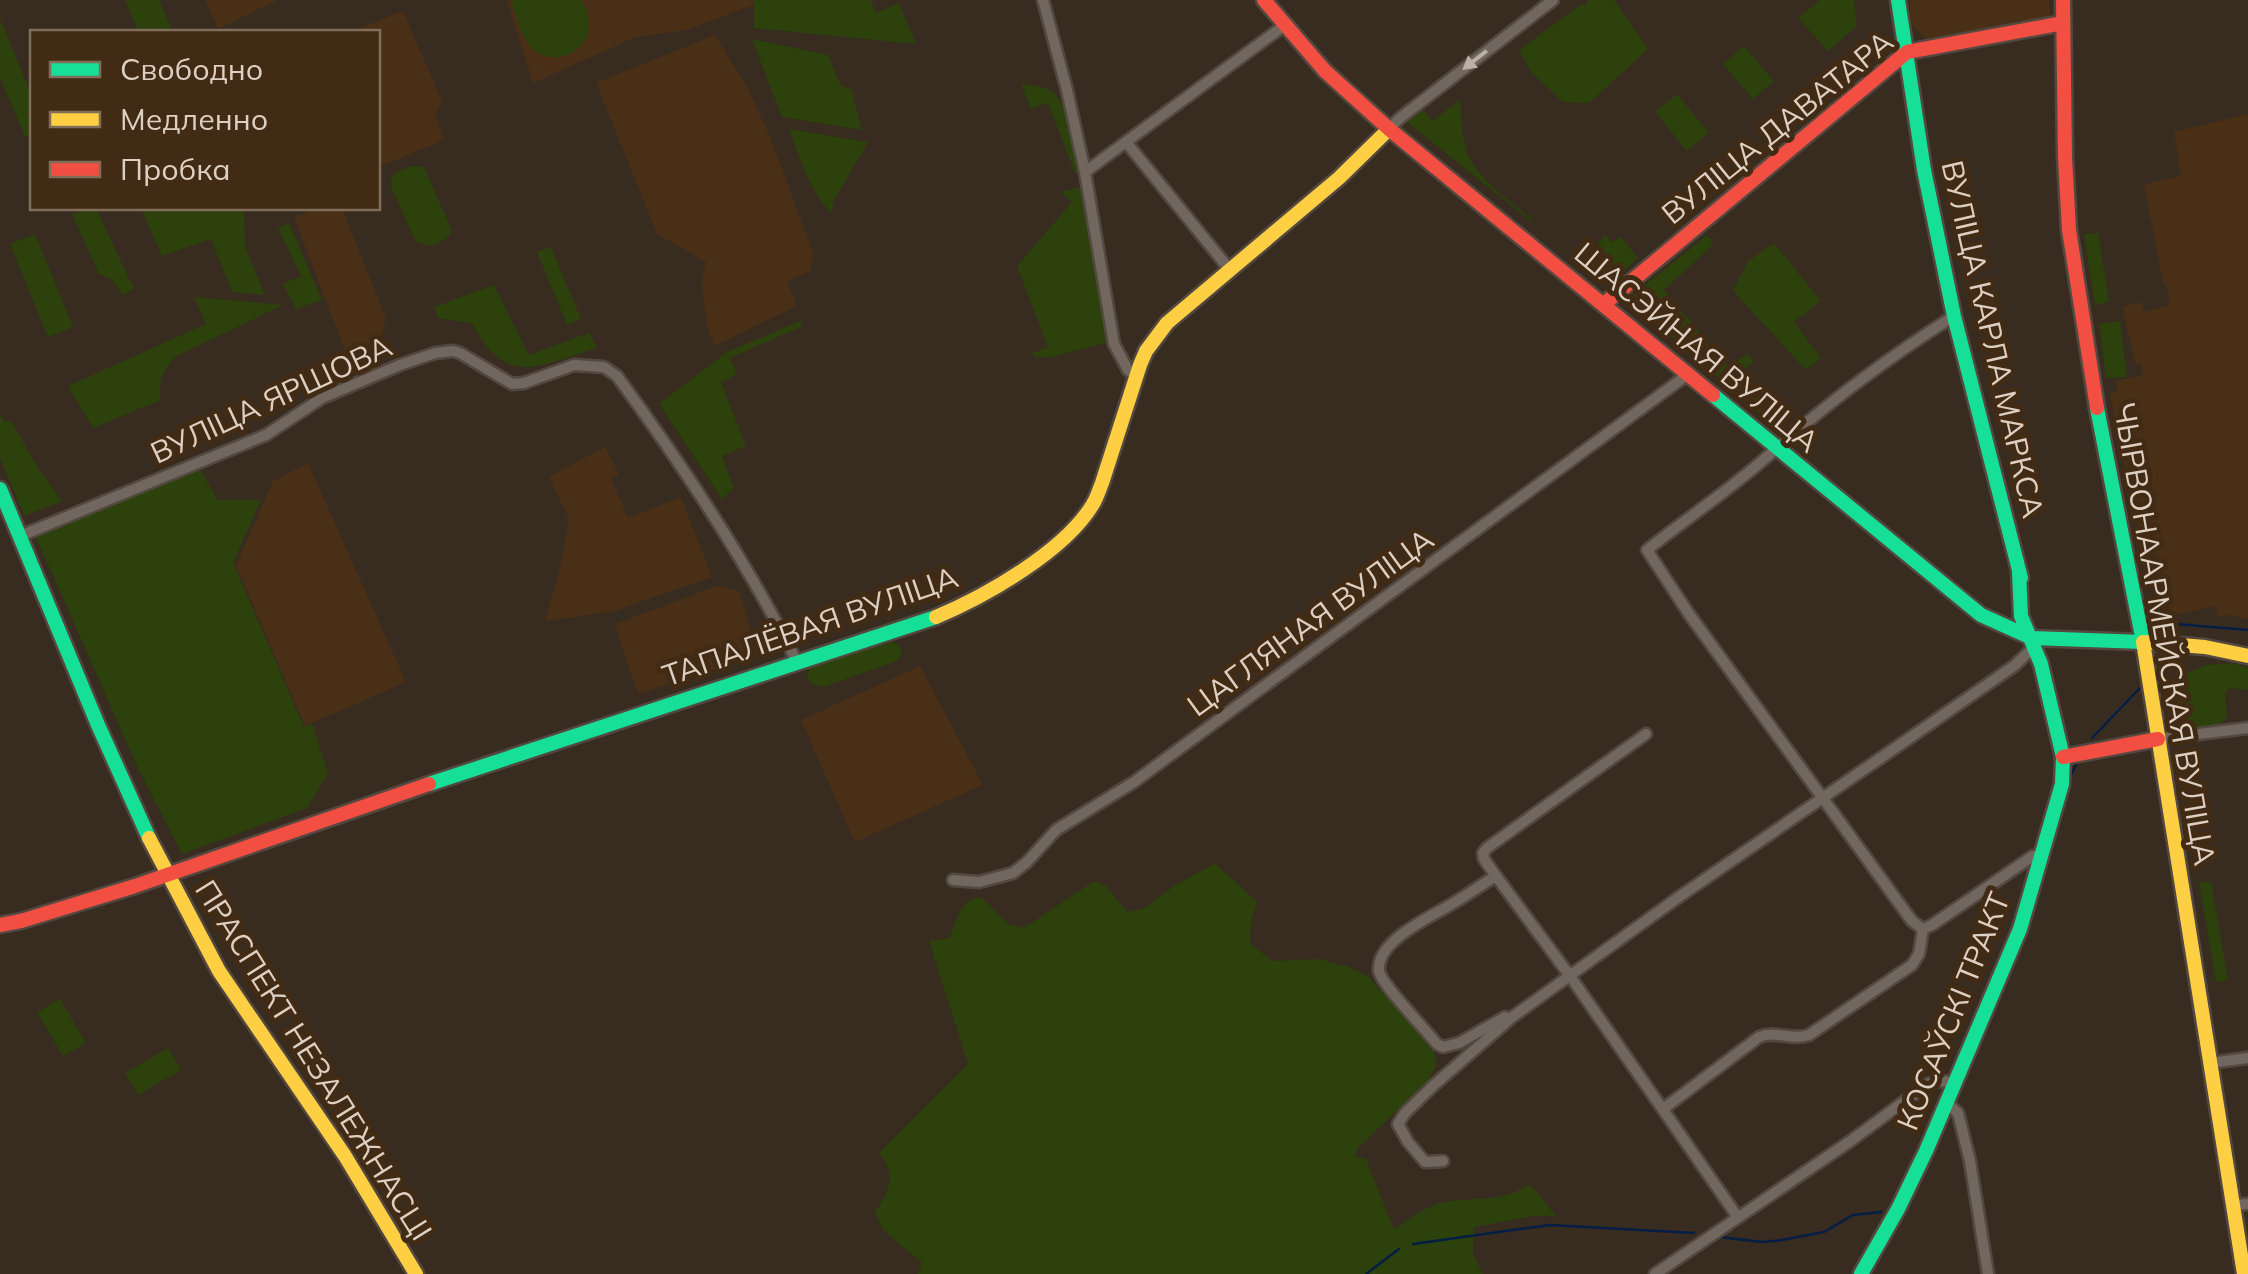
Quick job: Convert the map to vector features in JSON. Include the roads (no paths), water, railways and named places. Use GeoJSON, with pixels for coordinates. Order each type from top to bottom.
{"type":"FeatureCollection","features":[{"type":"Feature","properties":{"kind":"main road","name":"ШАСЭЙНАЯ ВУЛІЦА"},"geometry":{"type":"LineString","coordinates":[[1264,0],[1325,70],[1389,129],[1970,607],[2034,642],[2143,642],[2204,647],[2248,656]]}},
{"type":"Feature","properties":{"kind":"main road","name":"ВУЛІЦА КАРЛА МАРКСА"},"geometry":{"type":"LineString","coordinates":[[1898,0],[1924,170],[1954,316],[2020,572],[2034,642]]}},
{"type":"Feature","properties":{"kind":"main road","name":"ЧЫРВОНААРМЕЙСКАЯ ВУЛІЦА"},"geometry":{"type":"LineString","coordinates":[[2063,0],[2069,230],[2096,402],[2143,642],[2210,1062],[2240,1204],[2244,1274]]}},
{"type":"Feature","properties":{"kind":"main road","name":"ВУЛІЦА ДАВАТАРА"},"geometry":{"type":"LineString","coordinates":[[1604,304],[1907,52],[2064,23]]}},
{"type":"Feature","properties":{"kind":"main road","name":"ТАПАЛЁВАЯ ВУЛІЦА"},"geometry":{"type":"LineString","coordinates":[[0,925],[165,874],[600,726],[935,618],[1017,574],[1064,538],[1093,504],[1146,351],[1167,324],[1339,178],[1389,129]]}},
{"type":"Feature","properties":{"kind":"main road","name":"ПРАСПЕКТ НЕЗАЛЕЖНАСЦІ"},"geometry":{"type":"LineString","coordinates":[[0,489],[165,874],[231,990],[322,1122],[416,1274]]}},
{"type":"Feature","properties":{"kind":"main road","name":"КОСАЎСКІ ТРАКТ"},"geometry":{"type":"LineString","coordinates":[[1860,1274],[1898,1209],[2020,929],[2062,784],[2063,757],[2034,642]]}},
{"type":"Feature","properties":{"kind":"main road"},"geometry":{"type":"LineString","coordinates":[[2063,757],[2158,739]]}},
{"type":"Feature","properties":{"kind":"street"},"geometry":{"type":"LineString","coordinates":[[1042,0],[1086,172],[1114,344],[1128,370],[1136,376]]}},
{"type":"Feature","properties":{"kind":"street"},"geometry":{"type":"LineString","coordinates":[[1389,129],[1552,0]]}},
{"type":"Feature","properties":{"kind":"street"},"geometry":{"type":"LineString","coordinates":[[1086,172],[1284,25]]}},
{"type":"Feature","properties":{"kind":"street"},"geometry":{"type":"LineString","coordinates":[[1126,142],[1230,270]]}},
{"type":"Feature","properties":{"kind":"street"},"geometry":{"type":"LineString","coordinates":[[1923,929],[1912,921],[1689,614],[1647,550],[1908,345],[1954,316]]}},
{"type":"Feature","properties":{"kind":"street","name":"ВУЛІЦА ЯРШОВА"},"geometry":{"type":"LineString","coordinates":[[20,536],[266,435],[322,398],[434,353],[460,353],[512,384],[574,365],[604,367],[618,376],[715,518],[798,664]]}},
{"type":"Feature","properties":{"kind":"street","name":"ЦАГЛЯНАЯ ВУЛІЦА"},"geometry":{"type":"LineString","coordinates":[[953,880],[980,882],[1013,874],[1056,830],[1134,782],[1687,374]]}},
{"type":"Feature","properties":{"kind":"street"},"geometry":{"type":"LineString","coordinates":[[1444,1161],[1425,1162],[1398,1124],[1434,1085],[1511,1018],[2014,666],[2034,642]]}},
{"type":"Feature","properties":{"kind":"street"},"geometry":{"type":"LineString","coordinates":[[2158,739],[2248,728]]}},
{"type":"Feature","properties":{"kind":"street"},"geometry":{"type":"LineString","coordinates":[[1646,734],[1486,848],[1484,860],[1737,1216]]}},
{"type":"Feature","properties":{"kind":"street"},"geometry":{"type":"LineString","coordinates":[[1923,929],[2032,856],[2042,856]]}},
{"type":"Feature","properties":{"kind":"street"},"geometry":{"type":"LineString","coordinates":[[1496,876],[1404,933],[1388,946],[1379,970],[1384,982],[1443,1047],[1459,1043],[1505,1017],[1511,1018]]}},
{"type":"Feature","properties":{"kind":"street"},"geometry":{"type":"LineString","coordinates":[[1663,1109],[1760,1037],[1768,1033],[1801,1038],[1808,1035],[1912,965],[1920,954],[1923,929]]}},
{"type":"Feature","properties":{"kind":"street"},"geometry":{"type":"LineString","coordinates":[[2210,1062],[2248,1058]]}},
{"type":"Feature","properties":{"kind":"street"},"geometry":{"type":"LineString","coordinates":[[1654,1274],[1928,1084],[1955,1082]]}},
{"type":"Feature","properties":{"kind":"street"},"geometry":{"type":"LineString","coordinates":[[1946,1102],[1958,1113],[1970,1161],[1988,1274]]}},
{"type":"Feature","properties":{"kind":"waterway"},"geometry":{"type":"LineString","coordinates":[[2162,631],[2176,624],[2248,630]]}},
{"type":"Feature","properties":{"kind":"waterway"},"geometry":{"type":"LineString","coordinates":[[2092,738],[2139,689]]}},
{"type":"Feature","properties":{"kind":"waterway"},"geometry":{"type":"LineString","coordinates":[[2068,781],[2078,761]]}},
{"type":"Feature","properties":{"kind":"waterway"},"geometry":{"type":"LineString","coordinates":[[1987,1024],[2007,976]]}},
{"type":"Feature","properties":{"kind":"waterway"},"geometry":{"type":"LineString","coordinates":[[1937,1146],[1941,1133]]}},
{"type":"Feature","properties":{"kind":"waterway"},"geometry":{"type":"LineString","coordinates":[[1913,1194],[1933,1154]]}},
{"type":"Feature","properties":{"kind":"waterway"},"geometry":{"type":"LineString","coordinates":[[1719,1237],[1782,1240],[1824,1232],[1853,1215],[1881,1212]]}},
{"type":"Feature","properties":{"kind":"waterway"},"geometry":{"type":"LineString","coordinates":[[1413,1244],[1550,1225],[1694,1233]]}},
{"type":"Feature","properties":{"kind":"waterway"},"geometry":{"type":"LineString","coordinates":[[1366,1274],[1399,1249]]}}]}
